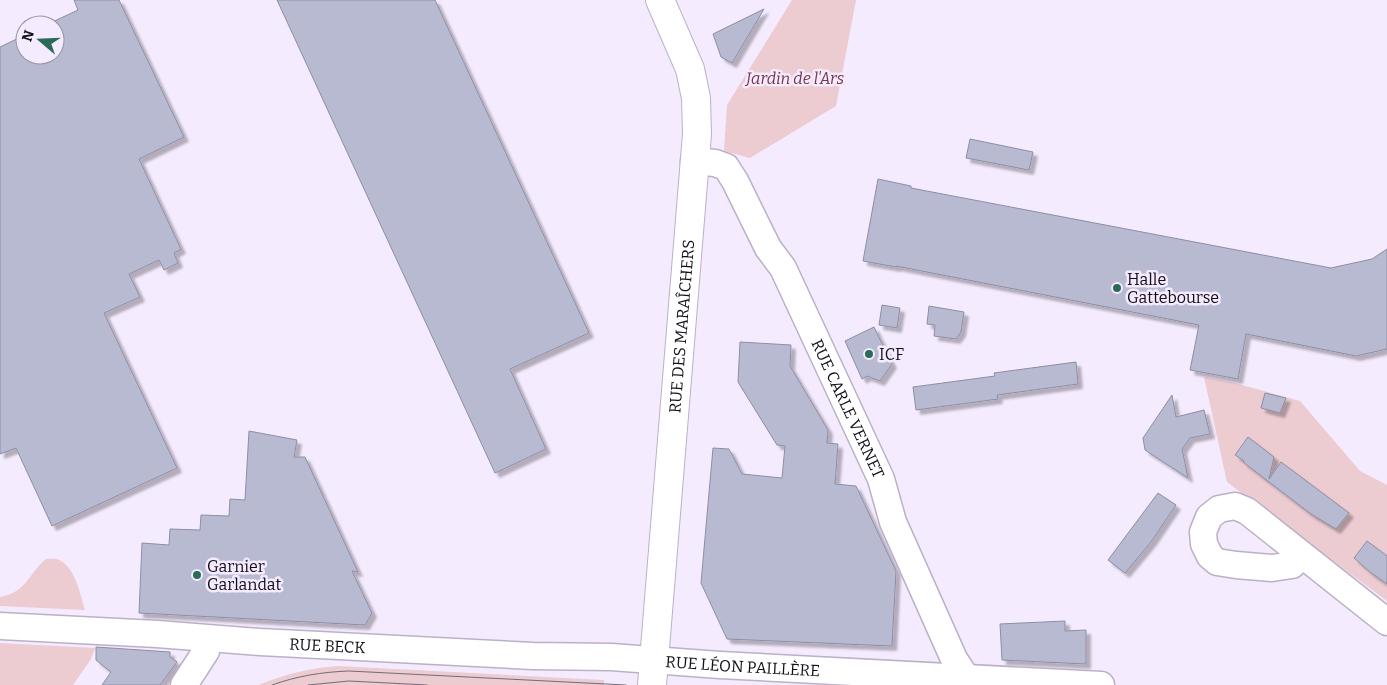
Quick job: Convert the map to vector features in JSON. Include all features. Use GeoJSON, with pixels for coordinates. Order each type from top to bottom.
{"type":"FeatureCollection","features":[{"type":"Feature","properties":{"kind":"main road","name":"RUE DES MARAÎCHERS"},"geometry":{"type":"LineString","coordinates":[[653,672],[697,134],[696,98],[690,69],[660,0]]}},
{"type":"Feature","properties":{"kind":"street","name":"RUE CARLE VERNET"},"geometry":{"type":"LineString","coordinates":[[694,161],[726,166],[736,181],[768,248],[783,268],[878,472],[893,522],[954,659],[969,681]]}},
{"type":"Feature","properties":{"kind":"street"},"geometry":{"type":"LineString","coordinates":[[1301,554],[1387,622]]}},
{"type":"Feature","properties":{"kind":"street","name":"RUE BECK"},"geometry":{"type":"LineString","coordinates":[[0,626],[158,634],[208,639],[533,656],[592,657],[653,672]]}},
{"type":"Feature","properties":{"kind":"street"},"geometry":{"type":"LineString","coordinates":[[184,685],[206,651],[208,639]]}},
{"type":"Feature","properties":{"kind":"street","name":"RUE LÉON PAILLÈRE"},"geometry":{"type":"LineString","coordinates":[[653,672],[720,665],[969,681],[1101,685]]}},
{"type":"Feature","properties":{"kind":"green space","name":"Jardin de l'Ars"},"geometry":{"type":"Polygon","coordinates":[[[792,0],[856,0],[836,106],[750,158],[724,151],[727,105],[792,0]]]}},
{"type":"Feature","properties":{"kind":"green space"},"geometry":{"type":"Polygon","coordinates":[[[1204,377],[1231,382],[1300,401],[1360,471],[1387,485],[1387,601],[1227,482],[1204,377]]]}},
{"type":"Feature","properties":{"kind":"green space"},"geometry":{"type":"Polygon","coordinates":[[[46,559],[59,560],[70,570],[77,583],[85,610],[0,606],[0,597],[9,595],[21,587],[46,559]]]}},
{"type":"Feature","properties":{"kind":"green space"},"geometry":{"type":"Polygon","coordinates":[[[0,643],[95,648],[91,659],[73,685],[0,685],[0,643]]]}},
{"type":"Feature","properties":{"kind":"green space"},"geometry":{"type":"Polygon","coordinates":[[[338,666],[604,680],[604,685],[259,685],[298,672],[338,666]]]}},
{"type":"Feature","properties":{"kind":"building"},"geometry":{"type":"Polygon","coordinates":[[[74,0],[119,0],[184,137],[139,159],[181,249],[174,253],[178,263],[164,270],[159,260],[129,274],[140,297],[104,313],[177,468],[52,526],[16,448],[0,454],[0,47],[15,40],[15,65],[65,65],[65,16],[78,10],[74,0]]]}},
{"type":"Feature","properties":{"kind":"building"},"geometry":{"type":"Polygon","coordinates":[[[277,0],[435,0],[589,333],[510,369],[546,449],[495,473],[277,0]]]}},
{"type":"Feature","properties":{"kind":"building"},"geometry":{"type":"Polygon","coordinates":[[[764,9],[732,63],[721,57],[713,34],[764,9]]]}},
{"type":"Feature","properties":{"kind":"building"},"geometry":{"type":"Polygon","coordinates":[[[970,139],[1033,152],[1029,170],[966,158],[970,139]]]}},
{"type":"Feature","properties":{"kind":"building"},"geometry":{"type":"Polygon","coordinates":[[[878,179],[911,186],[911,188],[1331,268],[1372,259],[1387,249],[1387,349],[1356,356],[1246,334],[1238,379],[1190,370],[1199,325],[863,261],[878,179]]]}},
{"type":"Feature","properties":{"kind":"building"},"geometry":{"type":"Polygon","coordinates":[[[882,305],[900,308],[897,328],[879,325],[882,305]]]}},
{"type":"Feature","properties":{"kind":"building"},"geometry":{"type":"Polygon","coordinates":[[[929,306],[964,312],[961,332],[956,339],[934,336],[935,325],[927,324],[929,306]]]}},
{"type":"Feature","properties":{"kind":"building","name":"ICF"},"geometry":{"type":"Polygon","coordinates":[[[874,327],[892,364],[880,381],[867,376],[862,379],[845,341],[874,327]]]}},
{"type":"Feature","properties":{"kind":"building"},"geometry":{"type":"Polygon","coordinates":[[[740,342],[791,345],[790,366],[828,430],[827,443],[838,444],[835,484],[856,486],[896,571],[892,646],[727,639],[701,583],[713,448],[729,449],[742,474],[782,478],[785,446],[777,445],[738,382],[740,342]]]}},
{"type":"Feature","properties":{"kind":"building"},"geometry":{"type":"Polygon","coordinates":[[[1076,362],[1078,384],[997,395],[998,399],[916,410],[913,387],[995,376],[994,373],[1076,362]]]}},
{"type":"Feature","properties":{"kind":"building"},"geometry":{"type":"Polygon","coordinates":[[[1265,393],[1286,398],[1280,413],[1261,408],[1265,393]]]}},
{"type":"Feature","properties":{"kind":"building"},"geometry":{"type":"Polygon","coordinates":[[[1172,395],[1176,417],[1204,410],[1210,434],[1190,438],[1182,449],[1188,478],[1145,450],[1143,438],[1172,395]]]}},
{"type":"Feature","properties":{"kind":"building"},"geometry":{"type":"Polygon","coordinates":[[[249,431],[297,440],[294,457],[305,457],[358,572],[352,571],[372,613],[365,625],[139,613],[142,543],[169,545],[170,529],[200,530],[201,515],[229,516],[230,499],[245,500],[249,431]]]}},
{"type":"Feature","properties":{"kind":"building"},"geometry":{"type":"Polygon","coordinates":[[[1248,437],[1274,457],[1269,479],[1281,462],[1349,513],[1336,529],[1311,514],[1235,455],[1248,437]]]}},
{"type":"Feature","properties":{"kind":"building"},"geometry":{"type":"Polygon","coordinates":[[[1158,493],[1176,505],[1151,542],[1125,573],[1108,560],[1158,493]]]}},
{"type":"Feature","properties":{"kind":"building"},"geometry":{"type":"Polygon","coordinates":[[[1367,541],[1387,556],[1387,584],[1354,558],[1367,541]]]}},
{"type":"Feature","properties":{"kind":"building"},"geometry":{"type":"Polygon","coordinates":[[[1065,621],[1065,631],[1086,630],[1086,664],[1002,660],[1000,624],[1065,621]]]}},
{"type":"Feature","properties":{"kind":"building"},"geometry":{"type":"Polygon","coordinates":[[[96,647],[170,652],[170,657],[177,662],[160,685],[102,685],[111,672],[96,660],[96,647]]]}},
{"type":"Feature","properties":{"kind":"tram line"},"geometry":{"type":"LineString","coordinates":[[272,685],[310,675],[349,671],[626,685]]}},
{"type":"Feature","properties":{"kind":"tram line"},"geometry":{"type":"LineString","coordinates":[[308,685],[349,681],[427,685]]}},
{"type":"Feature","properties":{"kind":"place","name":"Halle Gattebourse"},"geometry":{"type":"Point","coordinates":[1117,288]}},
{"type":"Feature","properties":{"kind":"place","name":"ICF"},"geometry":{"type":"Point","coordinates":[869,354]}},
{"type":"Feature","properties":{"kind":"place","name":"Garnier Garlandat"},"geometry":{"type":"Point","coordinates":[197,575]}}]}
